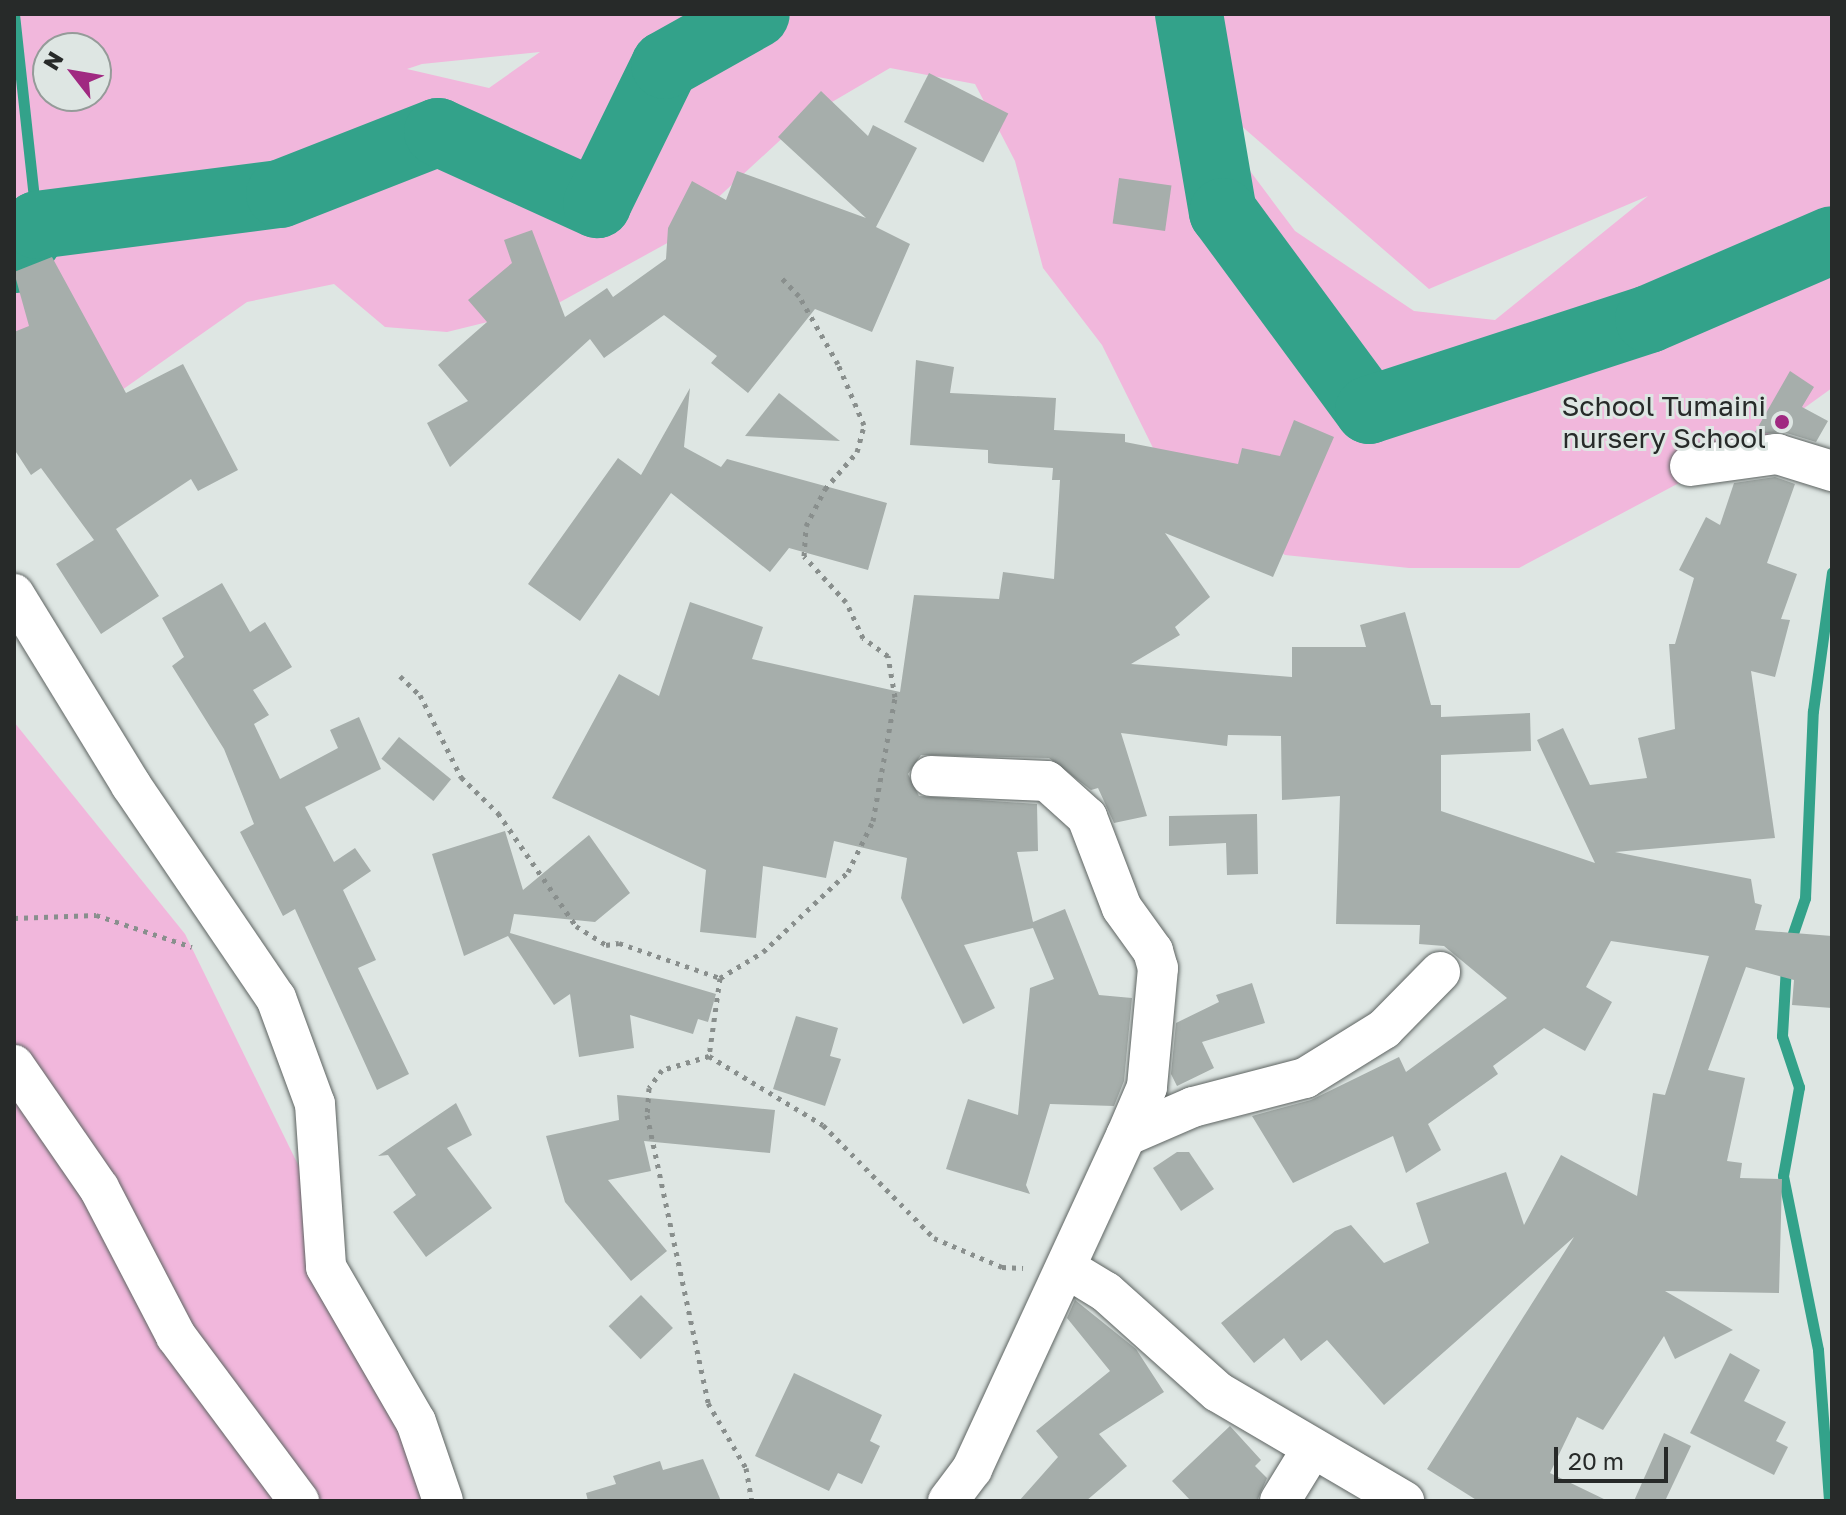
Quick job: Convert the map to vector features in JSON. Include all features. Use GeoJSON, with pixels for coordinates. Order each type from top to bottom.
{"type":"FeatureCollection","features":[{"type":"Feature","properties":{"kind":"street"},"geometry":{"type":"LineString","coordinates":[[1690,466],[1777,454],[1832,471]]}},
{"type":"Feature","properties":{"kind":"street"},"geometry":{"type":"LineString","coordinates":[[14,594],[131,785],[276,998],[315,1104],[326,1267],[416,1422],[443,1501]]}},
{"type":"Feature","properties":{"kind":"street"},"geometry":{"type":"LineString","coordinates":[[931,776],[1047,781],[1087,817],[1122,908],[1158,968],[1147,1087],[1068,1269],[972,1469],[948,1501]]}},
{"type":"Feature","properties":{"kind":"street"},"geometry":{"type":"LineString","coordinates":[[1126,1136],[1193,1107],[1305,1078],[1384,1029],[1440,972]]}},
{"type":"Feature","properties":{"kind":"street"},"geometry":{"type":"LineString","coordinates":[[14,1065],[99,1188],[176,1336],[299,1501]]}},
{"type":"Feature","properties":{"kind":"street"},"geometry":{"type":"LineString","coordinates":[[1068,1269],[1106,1292],[1218,1392],[1404,1501]]}},
{"type":"Feature","properties":{"kind":"street"},"geometry":{"type":"LineString","coordinates":[[1280,1501],[1312,1449]]}},
{"type":"Feature","properties":{"kind":"path"},"geometry":{"type":"LineString","coordinates":[[720,978],[763,952],[848,872],[873,821],[895,697],[888,656],[863,638],[846,602],[804,556],[806,526],[825,489],[857,452],[864,425],[838,364],[799,296],[780,276]]}},
{"type":"Feature","properties":{"kind":"path"},"geometry":{"type":"LineString","coordinates":[[400,676],[420,695],[461,777],[498,813],[576,926],[606,945],[619,943],[720,978]]}},
{"type":"Feature","properties":{"kind":"path"},"geometry":{"type":"LineString","coordinates":[[14,918],[96,915],[205,952]]}},
{"type":"Feature","properties":{"kind":"path"},"geometry":{"type":"LineString","coordinates":[[709,1056],[720,978]]}},
{"type":"Feature","properties":{"kind":"path"},"geometry":{"type":"LineString","coordinates":[[752,1501],[746,1468],[708,1403],[647,1115],[649,1088],[662,1070],[709,1056],[823,1125],[934,1238],[1002,1267],[1068,1269]]}},
{"type":"Feature","properties":{"kind":"shaded area"},"geometry":{"type":"Polygon","coordinates":[[[14,14],[1832,14],[1832,388],[1760,440],[1519,568],[1409,568],[1285,555],[1162,466],[1102,345],[1043,268],[1015,161],[975,84],[890,68],[803,119],[671,241],[553,306],[447,332],[385,327],[334,284],[247,302],[68,428],[14,442],[14,14]],[[540,52],[422,64],[407,69],[489,88],[540,52]],[[1193,84],[1193,95],[1295,231],[1414,311],[1495,320],[1648,196],[1429,289],[1193,84]]]}},
{"type":"Feature","properties":{"kind":"shaded area"},"geometry":{"type":"Polygon","coordinates":[[[14,722],[185,934],[403,1379],[437,1501],[14,1501],[14,722]]]}},
{"type":"Feature","properties":{"kind":"building"},"geometry":{"type":"Polygon","coordinates":[[[929,73],[1008,113],[983,162],[904,122],[929,73]]]}},
{"type":"Feature","properties":{"kind":"building"},"geometry":{"type":"Polygon","coordinates":[[[821,91],[868,136],[873,125],[917,148],[876,227],[910,244],[872,332],[815,309],[748,393],[711,363],[717,356],[664,315],[604,358],[590,339],[450,467],[427,423],[468,401],[438,365],[487,322],[468,300],[512,263],[504,240],[532,230],[565,317],[607,288],[613,297],[666,259],[668,228],[692,181],[726,200],[737,171],[866,218],[778,137],[821,91]]]}},
{"type":"Feature","properties":{"kind":"building"},"geometry":{"type":"Polygon","coordinates":[[[1119,178],[1171,185],[1165,231],[1113,224],[1119,178]]]}},
{"type":"Feature","properties":{"kind":"building"},"geometry":{"type":"Polygon","coordinates":[[[52,257],[126,393],[183,364],[238,470],[198,491],[191,479],[116,529],[159,596],[101,634],[56,564],[94,540],[41,468],[31,475],[14,449],[14,332],[29,326],[14,272],[52,257]]]}},
{"type":"Feature","properties":{"kind":"building"},"geometry":{"type":"Polygon","coordinates":[[[916,360],[954,367],[950,393],[1056,398],[1054,430],[1125,434],[1125,442],[1238,464],[1242,448],[1280,456],[1294,420],[1334,437],[1273,577],[1165,533],[1210,597],[1175,627],[1180,635],[1131,664],[1292,677],[1292,647],[1366,647],[1360,625],[1405,612],[1431,705],[1441,705],[1441,717],[1530,713],[1531,751],[1441,755],[1441,811],[1595,863],[1537,740],[1563,728],[1590,785],[1647,778],[1638,738],[1675,729],[1669,644],[1675,644],[1694,578],[1679,570],[1706,517],[1720,525],[1734,483],[1775,477],[1795,484],[1767,563],[1797,574],[1781,619],[1790,620],[1775,677],[1751,671],[1775,838],[1615,852],[1751,879],[1755,903],[1762,905],[1755,930],[1832,936],[1832,1008],[1792,1005],[1794,980],[1746,967],[1708,1070],[1745,1078],[1727,1161],[1742,1163],[1740,1178],[1782,1179],[1779,1293],[1665,1291],[1733,1330],[1675,1359],[1664,1336],[1603,1430],[1577,1417],[1550,1473],[1608,1501],[1478,1501],[1427,1469],[1574,1237],[1384,1405],[1327,1340],[1301,1361],[1284,1338],[1254,1363],[1221,1323],[1335,1231],[1351,1225],[1384,1263],[1429,1243],[1416,1203],[1506,1172],[1524,1225],[1561,1155],[1637,1196],[1653,1093],[1665,1095],[1709,956],[1611,941],[1586,987],[1612,1002],[1585,1051],[1544,1028],[1493,1066],[1498,1074],[1428,1124],[1441,1150],[1406,1173],[1393,1136],[1293,1183],[1252,1116],[1311,1100],[1399,1057],[1406,1072],[1507,998],[1444,946],[1419,944],[1420,925],[1336,924],[1340,796],[1282,800],[1281,736],[1228,735],[1227,746],[1121,733],[1147,816],[1114,823],[1098,788],[1091,790],[1049,758],[921,755],[908,774],[919,796],[1037,804],[1038,851],[1017,852],[1033,922],[1065,909],[1099,995],[1132,998],[1124,1081],[1114,1106],[1050,1104],[1026,1185],[1030,1194],[946,1169],[968,1099],[1018,1115],[1030,988],[1054,979],[1033,928],[964,945],[995,1008],[963,1024],[901,898],[907,858],[834,841],[826,878],[763,866],[756,938],[700,932],[706,870],[552,798],[619,674],[659,696],[690,602],[763,627],[752,659],[900,692],[914,595],[999,599],[1003,572],[1054,579],[1060,480],[1052,480],[1053,468],[988,463],[988,450],[910,445],[916,360]]]}},
{"type":"Feature","properties":{"kind":"building"},"geometry":{"type":"Polygon","coordinates":[[[1790,371],[1814,387],[1802,407],[1828,421],[1816,442],[1783,432],[1754,434],[1790,371]]]}},
{"type":"Feature","properties":{"kind":"building"},"geometry":{"type":"Polygon","coordinates":[[[690,388],[684,447],[721,467],[727,459],[887,503],[868,570],[789,548],[770,572],[671,493],[580,621],[528,584],[618,458],[641,475],[690,388]]]}},
{"type":"Feature","properties":{"kind":"building"},"geometry":{"type":"Polygon","coordinates":[[[779,393],[840,441],[745,436],[779,393]]]}},
{"type":"Feature","properties":{"kind":"building"},"geometry":{"type":"Polygon","coordinates":[[[222,583],[250,632],[265,622],[292,667],[253,690],[269,715],[254,724],[280,779],[338,748],[330,730],[359,717],[381,769],[305,807],[334,862],[355,848],[371,871],[343,890],[376,960],[358,968],[409,1074],[377,1090],[295,909],[283,916],[240,832],[254,824],[224,749],[172,666],[184,657],[162,618],[222,583]]]}},
{"type":"Feature","properties":{"kind":"building"},"geometry":{"type":"Polygon","coordinates":[[[399,737],[451,779],[433,801],[381,759],[399,737]]]}},
{"type":"Feature","properties":{"kind":"building"},"geometry":{"type":"Polygon","coordinates":[[[1257,814],[1258,874],[1227,875],[1226,843],[1169,846],[1169,816],[1257,814]]]}},
{"type":"Feature","properties":{"kind":"building"},"geometry":{"type":"Polygon","coordinates":[[[505,831],[523,890],[589,835],[630,893],[595,922],[514,914],[510,933],[716,994],[708,1022],[698,1019],[693,1034],[630,1015],[634,1048],[579,1057],[570,994],[554,1005],[508,936],[464,956],[432,854],[505,831]]]}},
{"type":"Feature","properties":{"kind":"building"},"geometry":{"type":"Polygon","coordinates":[[[1252,983],[1265,1023],[1202,1042],[1214,1068],[1177,1086],[1171,1074],[1176,1023],[1219,1002],[1216,995],[1252,983]]]}},
{"type":"Feature","properties":{"kind":"building"},"geometry":{"type":"Polygon","coordinates":[[[796,1016],[838,1028],[830,1056],[841,1059],[825,1106],[773,1089],[796,1016]]]}},
{"type":"Feature","properties":{"kind":"building"},"geometry":{"type":"Polygon","coordinates":[[[617,1095],[775,1110],[770,1153],[644,1141],[651,1171],[608,1180],[667,1251],[631,1281],[565,1202],[546,1136],[619,1120],[617,1095]]]}},
{"type":"Feature","properties":{"kind":"building"},"geometry":{"type":"Polygon","coordinates":[[[456,1103],[472,1135],[447,1148],[492,1208],[426,1257],[393,1212],[416,1195],[388,1155],[378,1156],[456,1103]]]}},
{"type":"Feature","properties":{"kind":"building"},"geometry":{"type":"Polygon","coordinates":[[[1177,1152],[1189,1152],[1214,1189],[1181,1211],[1153,1168],[1177,1152]]]}},
{"type":"Feature","properties":{"kind":"building"},"geometry":{"type":"Polygon","coordinates":[[[641,1295],[673,1328],[641,1359],[609,1326],[641,1295]]]}},
{"type":"Feature","properties":{"kind":"building"},"geometry":{"type":"Polygon","coordinates":[[[1075,1300],[1136,1349],[1164,1392],[1099,1434],[1127,1466],[1086,1501],[1019,1501],[1058,1457],[1036,1431],[1110,1371],[1067,1318],[1075,1300]]]}},
{"type":"Feature","properties":{"kind":"building"},"geometry":{"type":"Polygon","coordinates":[[[1730,1353],[1760,1370],[1744,1401],[1786,1422],[1776,1441],[1788,1447],[1774,1475],[1690,1433],[1730,1353]]]}},
{"type":"Feature","properties":{"kind":"building"},"geometry":{"type":"Polygon","coordinates":[[[794,1373],[882,1415],[870,1441],[880,1446],[862,1484],[838,1473],[829,1491],[755,1456],[794,1373]]]}},
{"type":"Feature","properties":{"kind":"building"},"geometry":{"type":"Polygon","coordinates":[[[1230,1426],[1261,1460],[1255,1466],[1267,1478],[1257,1501],[1191,1501],[1172,1481],[1230,1426]]]}},
{"type":"Feature","properties":{"kind":"building"},"geometry":{"type":"Polygon","coordinates":[[[1664,1433],[1691,1446],[1665,1501],[1634,1501],[1664,1433]]]}},
{"type":"Feature","properties":{"kind":"building"},"geometry":{"type":"Polygon","coordinates":[[[703,1459],[721,1501],[588,1501],[586,1493],[616,1484],[613,1476],[660,1461],[663,1470],[703,1459]]]}},
{"type":"Feature","properties":{"kind":"waterway"},"geometry":{"type":"LineString","coordinates":[[14,14],[37,225]]}},
{"type":"Feature","properties":{"kind":"waterway"},"geometry":{"type":"LineString","coordinates":[[14,259],[37,225],[280,194],[438,132],[597,204],[665,65],[756,14]]}},
{"type":"Feature","properties":{"kind":"waterway"},"geometry":{"type":"LineString","coordinates":[[1189,14],[1223,212],[1369,410],[1649,319],[1832,240]]}},
{"type":"Feature","properties":{"kind":"waterway"},"geometry":{"type":"LineString","coordinates":[[1789,945],[1805,898],[1813,711],[1832,572]]}},
{"type":"Feature","properties":{"kind":"waterway"},"geometry":{"type":"LineString","coordinates":[[1786,966],[1782,1036],[1799,1087],[1783,1176],[1818,1350],[1829,1501]]}},
{"type":"Feature","properties":{"kind":"place","name":"School Tumaini nursery School"},"geometry":{"type":"Point","coordinates":[1782,422]}}]}
